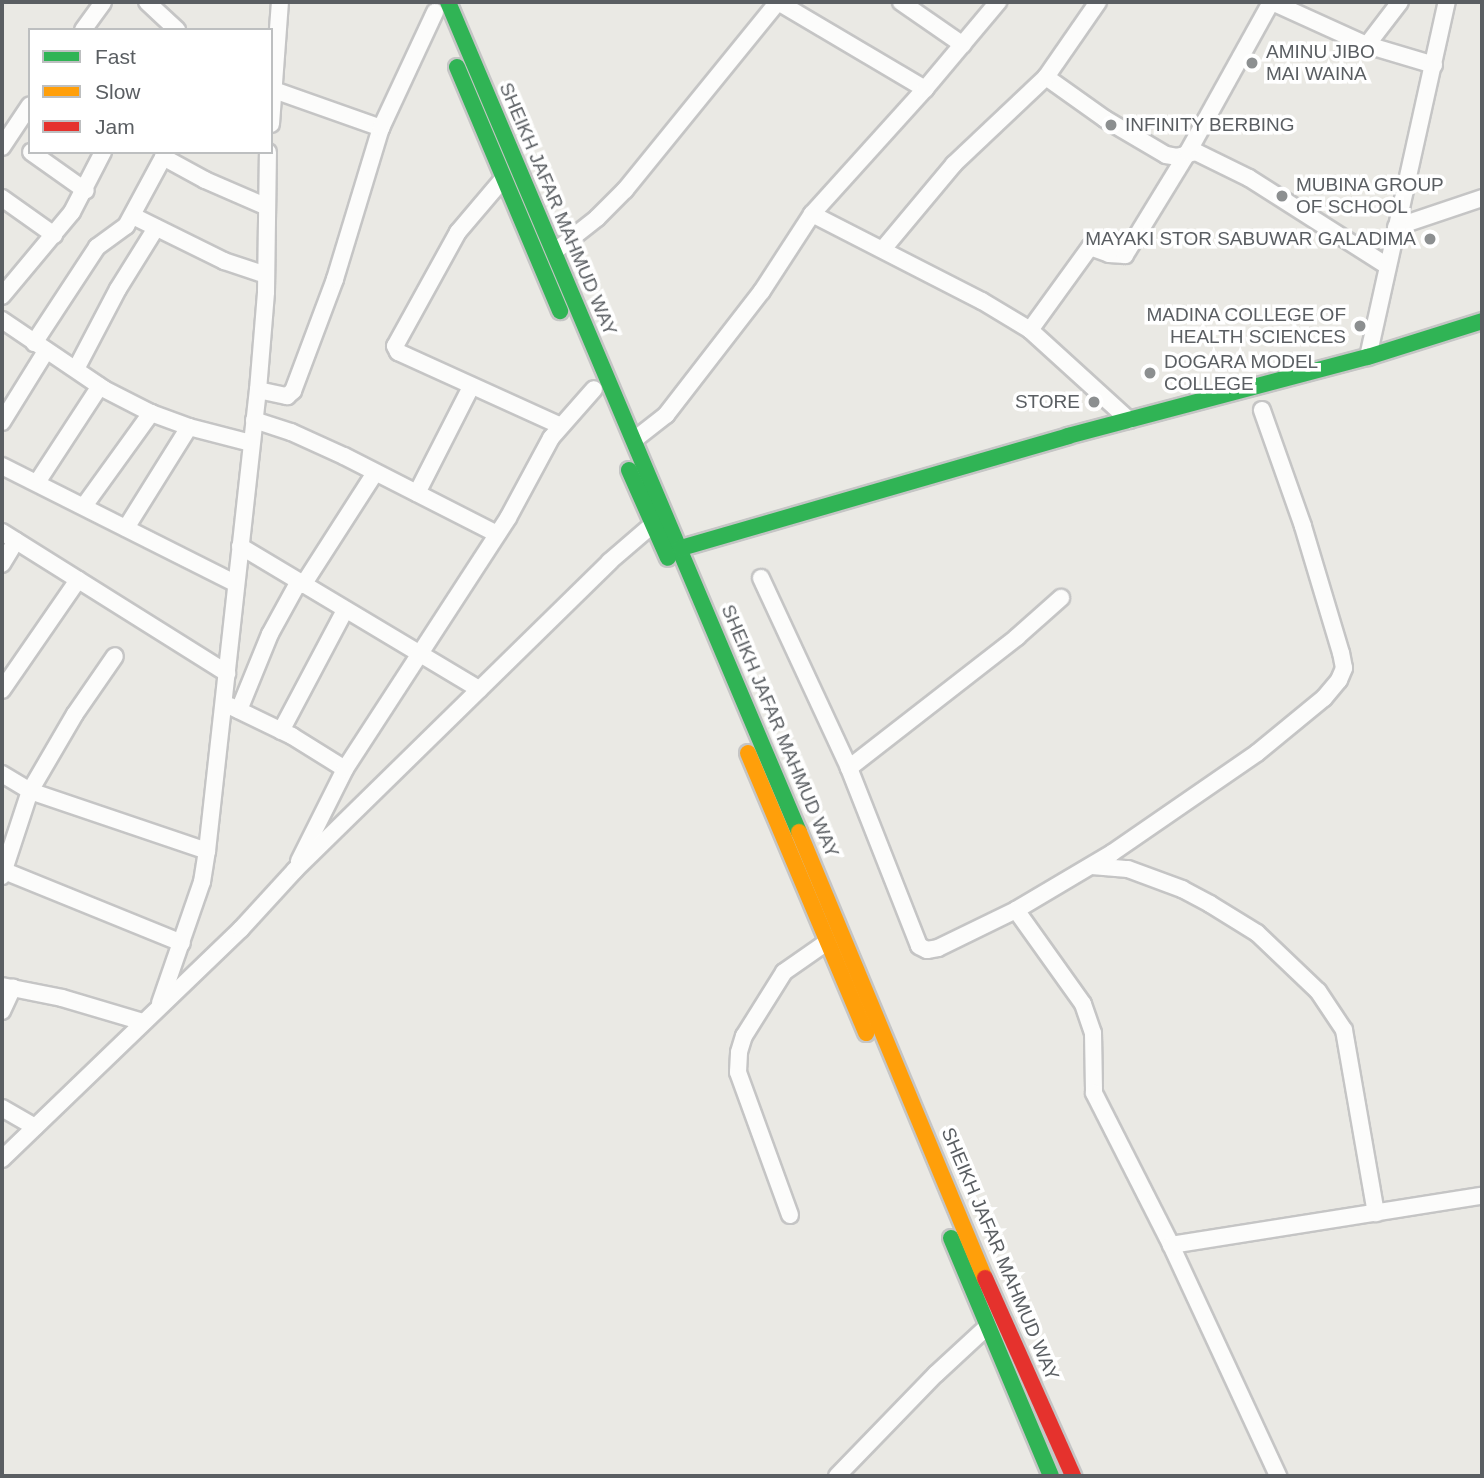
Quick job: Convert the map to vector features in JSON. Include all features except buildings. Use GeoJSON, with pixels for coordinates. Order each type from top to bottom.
{"type":"FeatureCollection","features":[{"type":"Feature","properties":{"kind":"main road","name":"SHEIKH JAFAR MAHMUD WAY"},"geometry":{"type":"LineString","coordinates":[[449,2],[681,548],[994,1299],[1073,1476]]}},
{"type":"Feature","properties":{"kind":"main road","name":"SHEIKH JAFAR MAHMUD WAY"},"geometry":{"type":"LineString","coordinates":[[433,7],[503,179],[652,525],[1051,1476]]}},
{"type":"Feature","properties":{"kind":"main road"},"geometry":{"type":"LineString","coordinates":[[681,548],[1129,420],[1368,357],[1482,321]]}},
{"type":"Feature","properties":{"kind":"street"},"geometry":{"type":"LineString","coordinates":[[84,28],[103,2]]}},
{"type":"Feature","properties":{"kind":"street"},"geometry":{"type":"LineString","coordinates":[[147,2],[175,28]]}},
{"type":"Feature","properties":{"kind":"street"},"geometry":{"type":"LineString","coordinates":[[280,2],[274,90],[381,128]]}},
{"type":"Feature","properties":{"kind":"street"},"geometry":{"type":"LineString","coordinates":[[554,252],[597,218],[625,190],[778,2],[925,89]]}},
{"type":"Feature","properties":{"kind":"street"},"geometry":{"type":"LineString","coordinates":[[901,2],[962,45]]}},
{"type":"Feature","properties":{"kind":"street"},"geometry":{"type":"LineString","coordinates":[[634,440],[666,415],[762,290],[812,214],[925,89],[998,2]]}},
{"type":"Feature","properties":{"kind":"street"},"geometry":{"type":"LineString","coordinates":[[883,249],[954,164],[1046,77],[1098,2]]}},
{"type":"Feature","properties":{"kind":"street"},"geometry":{"type":"LineString","coordinates":[[1030,330],[1090,247],[1109,254],[1125,255],[1188,152],[1272,2],[1367,45],[1434,65]]}},
{"type":"Feature","properties":{"kind":"street"},"geometry":{"type":"LineString","coordinates":[[1367,45],[1400,2]]}},
{"type":"Feature","properties":{"kind":"street"},"geometry":{"type":"LineString","coordinates":[[1368,357],[1447,2]]}},
{"type":"Feature","properties":{"kind":"street"},"geometry":{"type":"LineString","coordinates":[[258,390],[287,396],[293,391],[335,279],[381,128],[433,7]]}},
{"type":"Feature","properties":{"kind":"street"},"geometry":{"type":"LineString","coordinates":[[1046,77],[1105,119],[1166,155],[1177,157],[1196,152],[1259,184],[1387,266]]}},
{"type":"Feature","properties":{"kind":"street"},"geometry":{"type":"LineString","coordinates":[[28,109],[5,142],[28,151]]}},
{"type":"Feature","properties":{"kind":"street"},"geometry":{"type":"LineString","coordinates":[[33,154],[86,191]]}},
{"type":"Feature","properties":{"kind":"street"},"geometry":{"type":"LineString","coordinates":[[2,296],[54,235],[86,191],[102,154]]}},
{"type":"Feature","properties":{"kind":"street"},"geometry":{"type":"LineString","coordinates":[[232,706],[227,673],[258,390],[266,275],[268,154]]}},
{"type":"Feature","properties":{"kind":"street"},"geometry":{"type":"LineString","coordinates":[[2,422],[40,347],[97,247],[117,234],[133,216],[164,155],[205,180],[265,206]]}},
{"type":"Feature","properties":{"kind":"street"},"geometry":{"type":"LineString","coordinates":[[503,179],[458,232],[395,346],[398,352],[561,426]]}},
{"type":"Feature","properties":{"kind":"street"},"geometry":{"type":"LineString","coordinates":[[2,198],[54,235]]}},
{"type":"Feature","properties":{"kind":"street"},"geometry":{"type":"LineString","coordinates":[[1396,227],[1482,198]]}},
{"type":"Feature","properties":{"kind":"street"},"geometry":{"type":"LineString","coordinates":[[812,214],[982,301],[1030,330],[1129,420]]}},
{"type":"Feature","properties":{"kind":"street"},"geometry":{"type":"LineString","coordinates":[[133,216],[225,261],[266,275]]}},
{"type":"Feature","properties":{"kind":"street"},"geometry":{"type":"LineString","coordinates":[[76,369],[118,289],[156,228]]}},
{"type":"Feature","properties":{"kind":"street"},"geometry":{"type":"LineString","coordinates":[[2,320],[100,386],[151,413],[189,427],[251,443]]}},
{"type":"Feature","properties":{"kind":"street"},"geometry":{"type":"LineString","coordinates":[[37,481],[100,386]]}},
{"type":"Feature","properties":{"kind":"street"},"geometry":{"type":"LineString","coordinates":[[417,493],[471,387]]}},
{"type":"Feature","properties":{"kind":"street"},"geometry":{"type":"LineString","coordinates":[[295,870],[345,769],[497,534],[561,426],[594,389]]}},
{"type":"Feature","properties":{"kind":"street"},"geometry":{"type":"LineString","coordinates":[[761,578],[849,768],[919,946],[927,950],[938,948],[1016,911],[1091,866],[1257,753],[1324,698],[1339,680],[1344,668],[1303,526],[1262,410]]}},
{"type":"Feature","properties":{"kind":"street"},"geometry":{"type":"LineString","coordinates":[[84,506],[151,413]]}},
{"type":"Feature","properties":{"kind":"street"},"geometry":{"type":"LineString","coordinates":[[254,420],[291,432],[497,534]]}},
{"type":"Feature","properties":{"kind":"street"},"geometry":{"type":"LineString","coordinates":[[126,528],[189,427]]}},
{"type":"Feature","properties":{"kind":"street"},"geometry":{"type":"LineString","coordinates":[[2,466],[37,481],[235,583]]}},
{"type":"Feature","properties":{"kind":"street"},"geometry":{"type":"LineString","coordinates":[[159,1006],[202,882],[232,706],[270,634],[375,473]]}},
{"type":"Feature","properties":{"kind":"street"},"geometry":{"type":"LineString","coordinates":[[2,1159],[241,929],[295,870],[609,562],[652,525]]}},
{"type":"Feature","properties":{"kind":"street"},"geometry":{"type":"LineString","coordinates":[[2,532],[227,673]]}},
{"type":"Feature","properties":{"kind":"street"},"geometry":{"type":"LineString","coordinates":[[2,564],[16,541]]}},
{"type":"Feature","properties":{"kind":"street"},"geometry":{"type":"LineString","coordinates":[[240,546],[479,689]]}},
{"type":"Feature","properties":{"kind":"street"},"geometry":{"type":"LineString","coordinates":[[2,690],[78,580]]}},
{"type":"Feature","properties":{"kind":"street"},"geometry":{"type":"LineString","coordinates":[[849,768],[1017,637],[1061,598]]}},
{"type":"Feature","properties":{"kind":"street"},"geometry":{"type":"LineString","coordinates":[[281,731],[345,610]]}},
{"type":"Feature","properties":{"kind":"street"},"geometry":{"type":"LineString","coordinates":[[115,656],[30,791],[2,872],[101,908],[181,943]]}},
{"type":"Feature","properties":{"kind":"street"},"geometry":{"type":"LineString","coordinates":[[232,706],[345,769]]}},
{"type":"Feature","properties":{"kind":"street"},"geometry":{"type":"LineString","coordinates":[[2,774],[30,791],[207,851]]}},
{"type":"Feature","properties":{"kind":"street"},"geometry":{"type":"LineString","coordinates":[[1091,866],[1128,869],[1182,889],[1210,904],[1257,933],[1318,991],[1344,1030],[1376,1213]]}},
{"type":"Feature","properties":{"kind":"street"},"geometry":{"type":"LineString","coordinates":[[1016,911],[1083,1004],[1093,1033],[1094,1093],[1171,1245],[1278,1476]]}},
{"type":"Feature","properties":{"kind":"street"},"geometry":{"type":"LineString","coordinates":[[790,1215],[738,1072],[739,1052],[744,1036],[784,972],[827,942]]}},
{"type":"Feature","properties":{"kind":"street"},"geometry":{"type":"LineString","coordinates":[[2,1011],[7,987],[143,1022]]}},
{"type":"Feature","properties":{"kind":"street"},"geometry":{"type":"LineString","coordinates":[[2,1108],[35,1127]]}},
{"type":"Feature","properties":{"kind":"street"},"geometry":{"type":"LineString","coordinates":[[1171,1245],[1482,1196]]}},
{"type":"Feature","properties":{"kind":"street"},"geometry":{"type":"LineString","coordinates":[[837,1476],[936,1374],[987,1327]]}},
{"type":"Feature","properties":{"kind":"traffic: fast"},"geometry":{"type":"LineString","coordinates":[[448,2],[799,832]]}},
{"type":"Feature","properties":{"kind":"traffic: fast"},"geometry":{"type":"LineString","coordinates":[[457,67],[560,311]]}},
{"type":"Feature","properties":{"kind":"traffic: fast"},"geometry":{"type":"LineString","coordinates":[[681,548],[1068,436],[1368,357],[1482,321]]}},
{"type":"Feature","properties":{"kind":"traffic: fast"},"geometry":{"type":"LineString","coordinates":[[629,470],[668,558]]}},
{"type":"Feature","properties":{"kind":"traffic: fast"},"geometry":{"type":"LineString","coordinates":[[951,1238],[1051,1476]]}},
{"type":"Feature","properties":{"kind":"traffic: slow"},"geometry":{"type":"LineString","coordinates":[[748,753],[866,1033]]}},
{"type":"Feature","properties":{"kind":"traffic: slow"},"geometry":{"type":"LineString","coordinates":[[799,832],[985,1278]]}},
{"type":"Feature","properties":{"kind":"traffic: jam"},"geometry":{"type":"LineString","coordinates":[[985,1278],[1073,1476]]}},
{"type":"Feature","properties":{"kind":"place","name":"AMINU JIBO MAI WAINA"},"geometry":{"type":"Point","coordinates":[1252,63]}},
{"type":"Feature","properties":{"kind":"place","name":"INFINITY BERBING"},"geometry":{"type":"Point","coordinates":[1111,125]}},
{"type":"Feature","properties":{"kind":"place","name":"MUBINA GROUP OF SCHOOL"},"geometry":{"type":"Point","coordinates":[1282,196]}},
{"type":"Feature","properties":{"kind":"place","name":"MAYAKI STOR SABUWAR GALADIMA"},"geometry":{"type":"Point","coordinates":[1430,239]}},
{"type":"Feature","properties":{"kind":"place","name":"MADINA COLLEGE OF HEALTH SCIENCES"},"geometry":{"type":"Point","coordinates":[1360,326]}},
{"type":"Feature","properties":{"kind":"place","name":"DOGARA MODEL COLLEGE"},"geometry":{"type":"Point","coordinates":[1150,373]}},
{"type":"Feature","properties":{"kind":"place","name":"STORE"},"geometry":{"type":"Point","coordinates":[1094,402]}}]}
